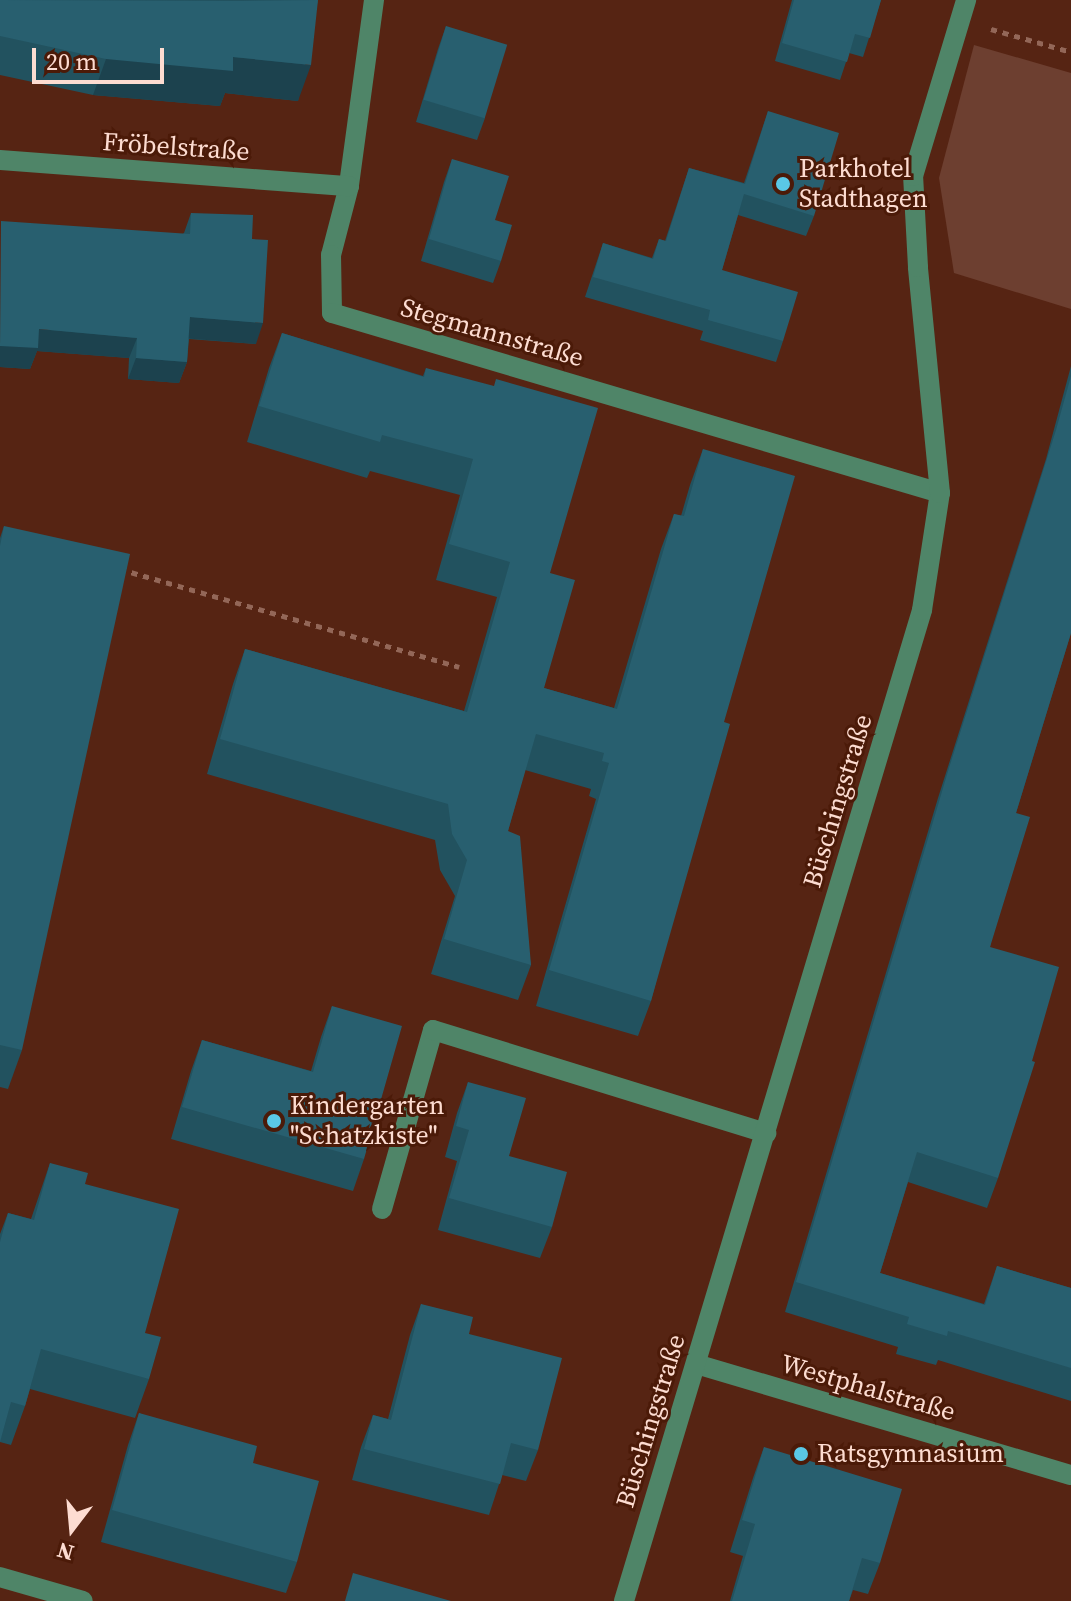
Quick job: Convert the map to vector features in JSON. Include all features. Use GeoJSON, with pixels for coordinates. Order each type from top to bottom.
{"type":"FeatureCollection","features":[{"type":"Feature","properties":{"kind":"street","name":"Stegmannstraße"},"geometry":{"type":"LineString","coordinates":[[374,0],[349,186],[331,255],[332,313],[940,493]]}},
{"type":"Feature","properties":{"kind":"street","name":"Büschingstraße"},"geometry":{"type":"LineString","coordinates":[[624,1601],[922,610],[940,493],[918,267],[913,176],[963,10]]}},
{"type":"Feature","properties":{"kind":"street","name":"Fröbelstraße"},"geometry":{"type":"LineString","coordinates":[[0,160],[349,186]]}},
{"type":"Feature","properties":{"kind":"street"},"geometry":{"type":"LineString","coordinates":[[382,1209],[433,1030],[766,1133]]}},
{"type":"Feature","properties":{"kind":"street","name":"Westphalstraße"},"geometry":{"type":"LineString","coordinates":[[696,1364],[1071,1475]]}},
{"type":"Feature","properties":{"kind":"street"},"geometry":{"type":"LineString","coordinates":[[0,1577],[83,1601]]}},
{"type":"Feature","properties":{"kind":"path"},"geometry":{"type":"LineString","coordinates":[[963,10],[1071,52]]}},
{"type":"Feature","properties":{"kind":"path"},"geometry":{"type":"LineString","coordinates":[[107,566],[459,667]]}},
{"type":"Feature","properties":{"kind":"shaded area"},"geometry":{"type":"Polygon","coordinates":[[[974,45],[1071,73],[1071,309],[954,273],[939,178],[974,45]]]}},
{"type":"Feature","properties":{"kind":"building"},"geometry":{"type":"Polygon","coordinates":[[[0,0],[318,0],[311,65],[233,57],[233,71],[106,59],[0,36],[0,0]]]}},
{"type":"Feature","properties":{"kind":"building"},"geometry":{"type":"Polygon","coordinates":[[[794,0],[881,0],[870,38],[855,34],[847,62],[782,43],[794,0]]]}},
{"type":"Feature","properties":{"kind":"building"},"geometry":{"type":"Polygon","coordinates":[[[446,26],[507,45],[485,118],[423,100],[446,26]]]}},
{"type":"Feature","properties":{"kind":"building"},"geometry":{"type":"Polygon","coordinates":[[[768,111],[839,133],[814,216],[744,194],[722,270],[798,292],[783,341],[708,320],[710,310],[593,277],[603,243],[653,259],[659,239],[666,241],[689,168],[745,184],[768,111]]]}},
{"type":"Feature","properties":{"kind":"building"},"geometry":{"type":"Polygon","coordinates":[[[452,159],[509,176],[495,220],[512,225],[501,261],[429,239],[452,159]]]}},
{"type":"Feature","properties":{"kind":"building"},"geometry":{"type":"Polygon","coordinates":[[[191,213],[253,215],[252,239],[268,240],[263,323],[190,317],[187,362],[136,358],[137,338],[39,329],[38,348],[0,346],[1,221],[190,234],[191,213]]]}},
{"type":"Feature","properties":{"kind":"building"},"geometry":{"type":"Polygon","coordinates":[[[282,333],[424,377],[426,368],[494,386],[496,379],[598,408],[550,573],[575,580],[544,688],[617,709],[674,514],[684,516],[703,449],[795,476],[724,722],[730,724],[651,1001],[549,970],[609,763],[602,761],[604,753],[536,734],[508,831],[520,836],[531,965],[444,939],[467,860],[452,834],[448,804],[220,739],[245,649],[467,712],[510,562],[449,544],[473,459],[382,435],[380,442],[259,406],[282,333]]]}},
{"type":"Feature","properties":{"kind":"building"},"geometry":{"type":"Polygon","coordinates":[[[1071,376],[1071,633],[1016,813],[1030,817],[990,947],[1059,967],[1032,1061],[1035,1062],[998,1178],[917,1152],[880,1273],[985,1305],[997,1266],[1071,1288],[1071,1368],[948,1331],[947,1336],[907,1324],[909,1317],[796,1282],[949,768],[1071,376]]]}},
{"type":"Feature","properties":{"kind":"building"},"geometry":{"type":"Polygon","coordinates":[[[4,526],[130,554],[22,1050],[0,1045],[0,546],[4,526]]]}},
{"type":"Feature","properties":{"kind":"building","name":"Kindergarten \"Schatzkiste\""},"geometry":{"type":"Polygon","coordinates":[[[332,1006],[402,1026],[364,1159],[182,1107],[202,1040],[313,1072],[332,1006]]]}},
{"type":"Feature","properties":{"kind":"building"},"geometry":{"type":"Polygon","coordinates":[[[468,1082],[526,1098],[509,1156],[567,1172],[552,1227],[449,1198],[469,1130],[456,1126],[468,1082]]]}},
{"type":"Feature","properties":{"kind":"building"},"geometry":{"type":"Polygon","coordinates":[[[50,1163],[88,1173],[85,1184],[179,1209],[145,1333],[161,1337],[149,1379],[41,1349],[25,1406],[11,1402],[0,1442],[0,1242],[8,1213],[34,1220],[50,1163]]]}},
{"type":"Feature","properties":{"kind":"building"},"geometry":{"type":"Polygon","coordinates":[[[421,1304],[473,1317],[469,1334],[562,1358],[538,1450],[511,1443],[500,1484],[364,1449],[373,1415],[391,1420],[421,1304]]]}},
{"type":"Feature","properties":{"kind":"building"},"geometry":{"type":"Polygon","coordinates":[[[139,1413],[257,1446],[253,1463],[319,1481],[297,1562],[112,1510],[139,1413]]]}},
{"type":"Feature","properties":{"kind":"building"},"geometry":{"type":"Polygon","coordinates":[[[764,1447],[902,1489],[880,1563],[862,1558],[849,1601],[732,1601],[755,1524],[742,1520],[764,1447]]]}},
{"type":"Feature","properties":{"kind":"building"},"geometry":{"type":"Polygon","coordinates":[[[353,1573],[451,1601],[345,1601],[353,1573]]]}},
{"type":"Feature","properties":{"kind":"place","name":"Parkhotel Stadthagen"},"geometry":{"type":"Point","coordinates":[783,184]}},
{"type":"Feature","properties":{"kind":"place","name":"Kindergarten \"Schatzkiste\""},"geometry":{"type":"Point","coordinates":[274,1121]}},
{"type":"Feature","properties":{"kind":"place","name":"Ratsgymnasium"},"geometry":{"type":"Point","coordinates":[801,1454]}}]}
